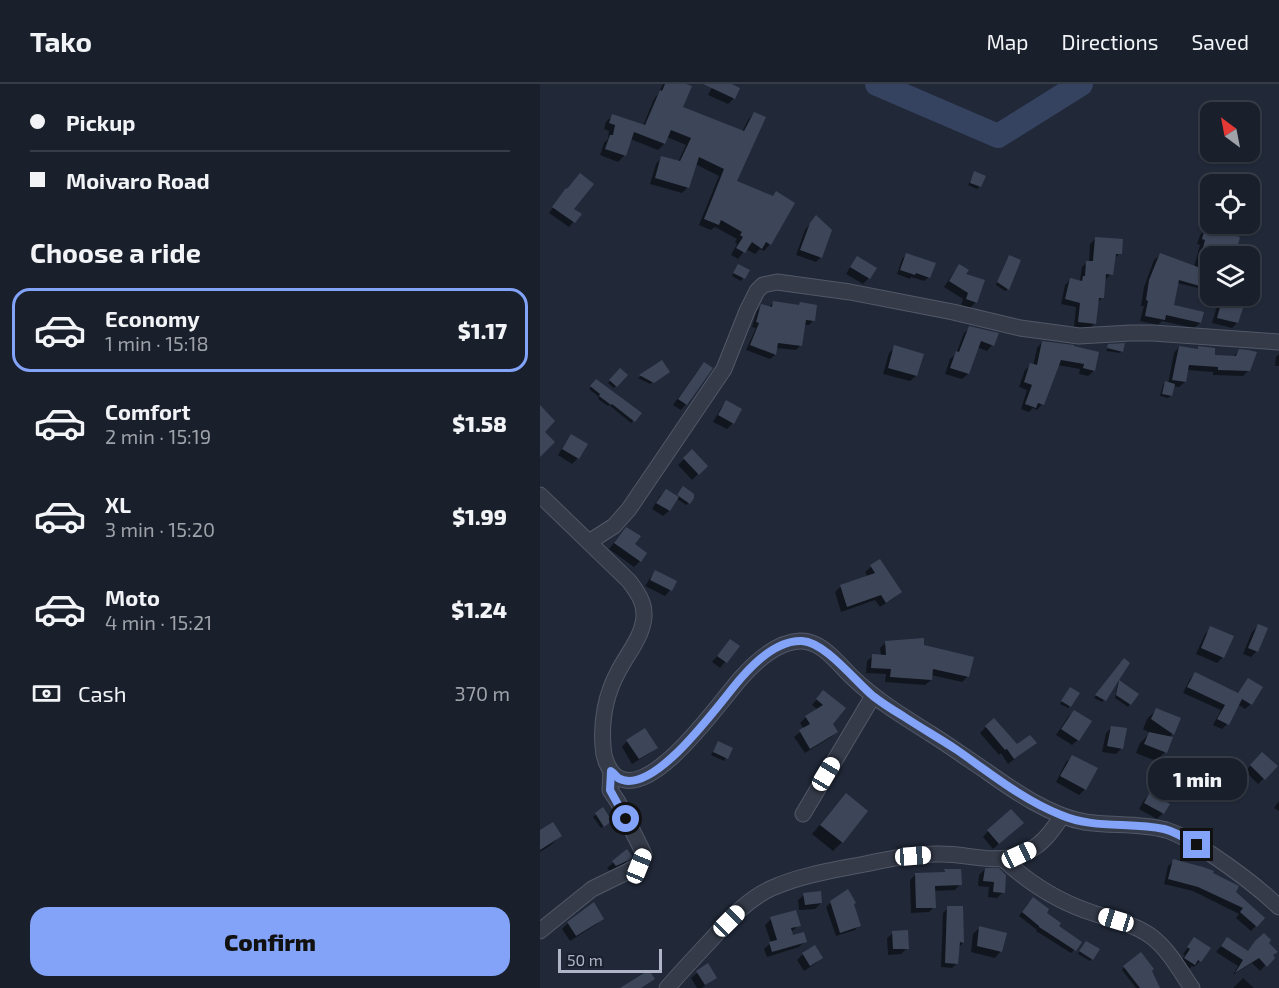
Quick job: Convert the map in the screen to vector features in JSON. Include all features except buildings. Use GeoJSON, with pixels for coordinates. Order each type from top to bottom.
{"type":"FeatureCollection","features":[{"type":"Feature","properties":{"kind":"street"},"geometry":{"type":"LineString","coordinates":[[589,542],[614,526],[629,509],[717,379],[732,351],[747,311],[757,291],[763,285],[777,282],[850,292],[1020,328],[1079,336],[1153,333],[1279,342]]}},
{"type":"Feature","properties":{"kind":"street"},"geometry":{"type":"LineString","coordinates":[[540,495],[629,581],[639,594],[644,615],[639,636],[611,687],[602,734],[603,752],[611,771],[610,790],[644,854],[639,866],[592,889],[540,931]]}},
{"type":"Feature","properties":{"kind":"street"},"geometry":{"type":"LineString","coordinates":[[611,771],[628,781],[639,780],[651,773],[667,762],[687,742],[750,669],[775,649],[788,642],[813,643],[825,650],[873,696],[1007,785],[1062,816],[1084,822],[1165,830],[1181,836],[1243,877],[1279,907]]}},
{"type":"Feature","properties":{"kind":"street"},"geometry":{"type":"LineString","coordinates":[[803,814],[873,696]]}},
{"type":"Feature","properties":{"kind":"street"},"geometry":{"type":"LineString","coordinates":[[667,988],[738,912],[762,893],[789,881],[913,856],[942,854],[1003,859],[1035,848],[1048,836],[1062,816]]}},
{"type":"Feature","properties":{"kind":"street"},"geometry":{"type":"LineString","coordinates":[[1003,859],[1019,874],[1057,898],[1135,927],[1152,937],[1168,953],[1192,988]]}},
{"type":"Feature","properties":{"kind":"waterway"},"geometry":{"type":"LineString","coordinates":[[877,84],[998,136],[1081,84]]}},
{"type":"Feature","properties":{"kind":"route"},"geometry":{"type":"LineString","coordinates":[[626,819],[610,790],[611,771],[628,781],[639,780],[651,773],[667,762],[687,742],[758,661],[788,642],[802,641],[813,643],[825,650],[873,696],[892,709],[1017,791],[1062,816],[1084,822],[1165,830],[1197,845]]}}]}
